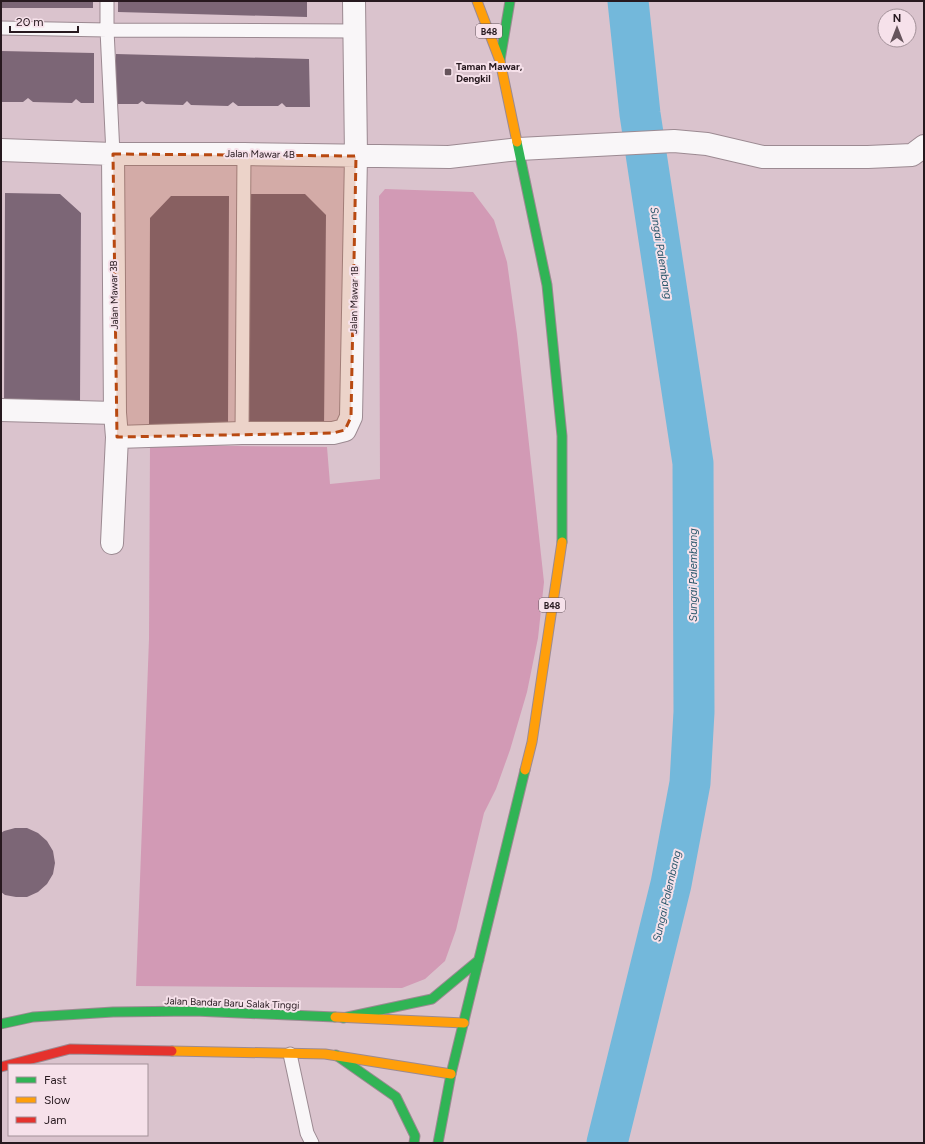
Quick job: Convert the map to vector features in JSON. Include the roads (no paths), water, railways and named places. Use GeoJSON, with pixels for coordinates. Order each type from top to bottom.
{"type":"FeatureCollection","features":[{"type":"Feature","properties":{"kind":"main road","name":"B48"},"geometry":{"type":"LineString","coordinates":[[438,1143],[451,1074],[532,742],[562,540],[562,436],[547,285],[500,61],[477,1]]}},
{"type":"Feature","properties":{"kind":"main road","name":"B48"},"geometry":{"type":"LineString","coordinates":[[500,61],[510,1]]}},
{"type":"Feature","properties":{"kind":"main road"},"geometry":{"type":"LineString","coordinates":[[343,1018],[432,999],[479,960]]}},
{"type":"Feature","properties":{"kind":"main road","name":"Jalan Bandar Baru Salak Tinggi"},"geometry":{"type":"LineString","coordinates":[[1,1024],[33,1017],[113,1012],[194,1011],[464,1023]]}},
{"type":"Feature","properties":{"kind":"main road"},"geometry":{"type":"LineString","coordinates":[[12,1064],[70,1049],[325,1054],[451,1074]]}},
{"type":"Feature","properties":{"kind":"main road"},"geometry":{"type":"LineString","coordinates":[[336,1055],[396,1097],[415,1136],[414,1143]]}},
{"type":"Feature","properties":{"kind":"street","name":"Jalan Mawar 1B"},"geometry":{"type":"LineString","coordinates":[[242,433],[333,433],[345,430],[352,417],[356,156],[354,1]]}},
{"type":"Feature","properties":{"kind":"street","name":"Jalan Mawar 4B"},"geometry":{"type":"LineString","coordinates":[[1,150],[113,154],[449,157],[519,149],[674,141],[707,144],[763,157],[868,157],[912,155],[924,146]]}},
{"type":"Feature","properties":{"kind":"street","name":"Jalan Mawar 3B"},"geometry":{"type":"LineString","coordinates":[[112,543],[117,437],[115,413],[113,154]]}},
{"type":"Feature","properties":{"kind":"street"},"geometry":{"type":"LineString","coordinates":[[1,410],[115,413]]}},
{"type":"Feature","properties":{"kind":"street"},"geometry":{"type":"LineString","coordinates":[[117,437],[242,433]]}},
{"type":"Feature","properties":{"kind":"lane"},"geometry":{"type":"LineString","coordinates":[[107,1],[113,154]]}},
{"type":"Feature","properties":{"kind":"lane"},"geometry":{"type":"LineString","coordinates":[[1,28],[354,31]]}},
{"type":"Feature","properties":{"kind":"lane"},"geometry":{"type":"LineString","coordinates":[[242,433],[244,154]]}},
{"type":"Feature","properties":{"kind":"lane"},"geometry":{"type":"LineString","coordinates":[[290,1054],[307,1133],[312,1143]]}},
{"type":"Feature","properties":{"kind":"waterway","name":"Sungai Palembang"},"geometry":{"type":"LineString","coordinates":[[607,1143],[671,884],[690,783],[694,712],[693,463],[640,114],[628,1]]}},
{"type":"Feature","properties":{"kind":"place","name":"Taman Mawar, Dengkil"},"geometry":{"type":"Point","coordinates":[448,72]}}]}
